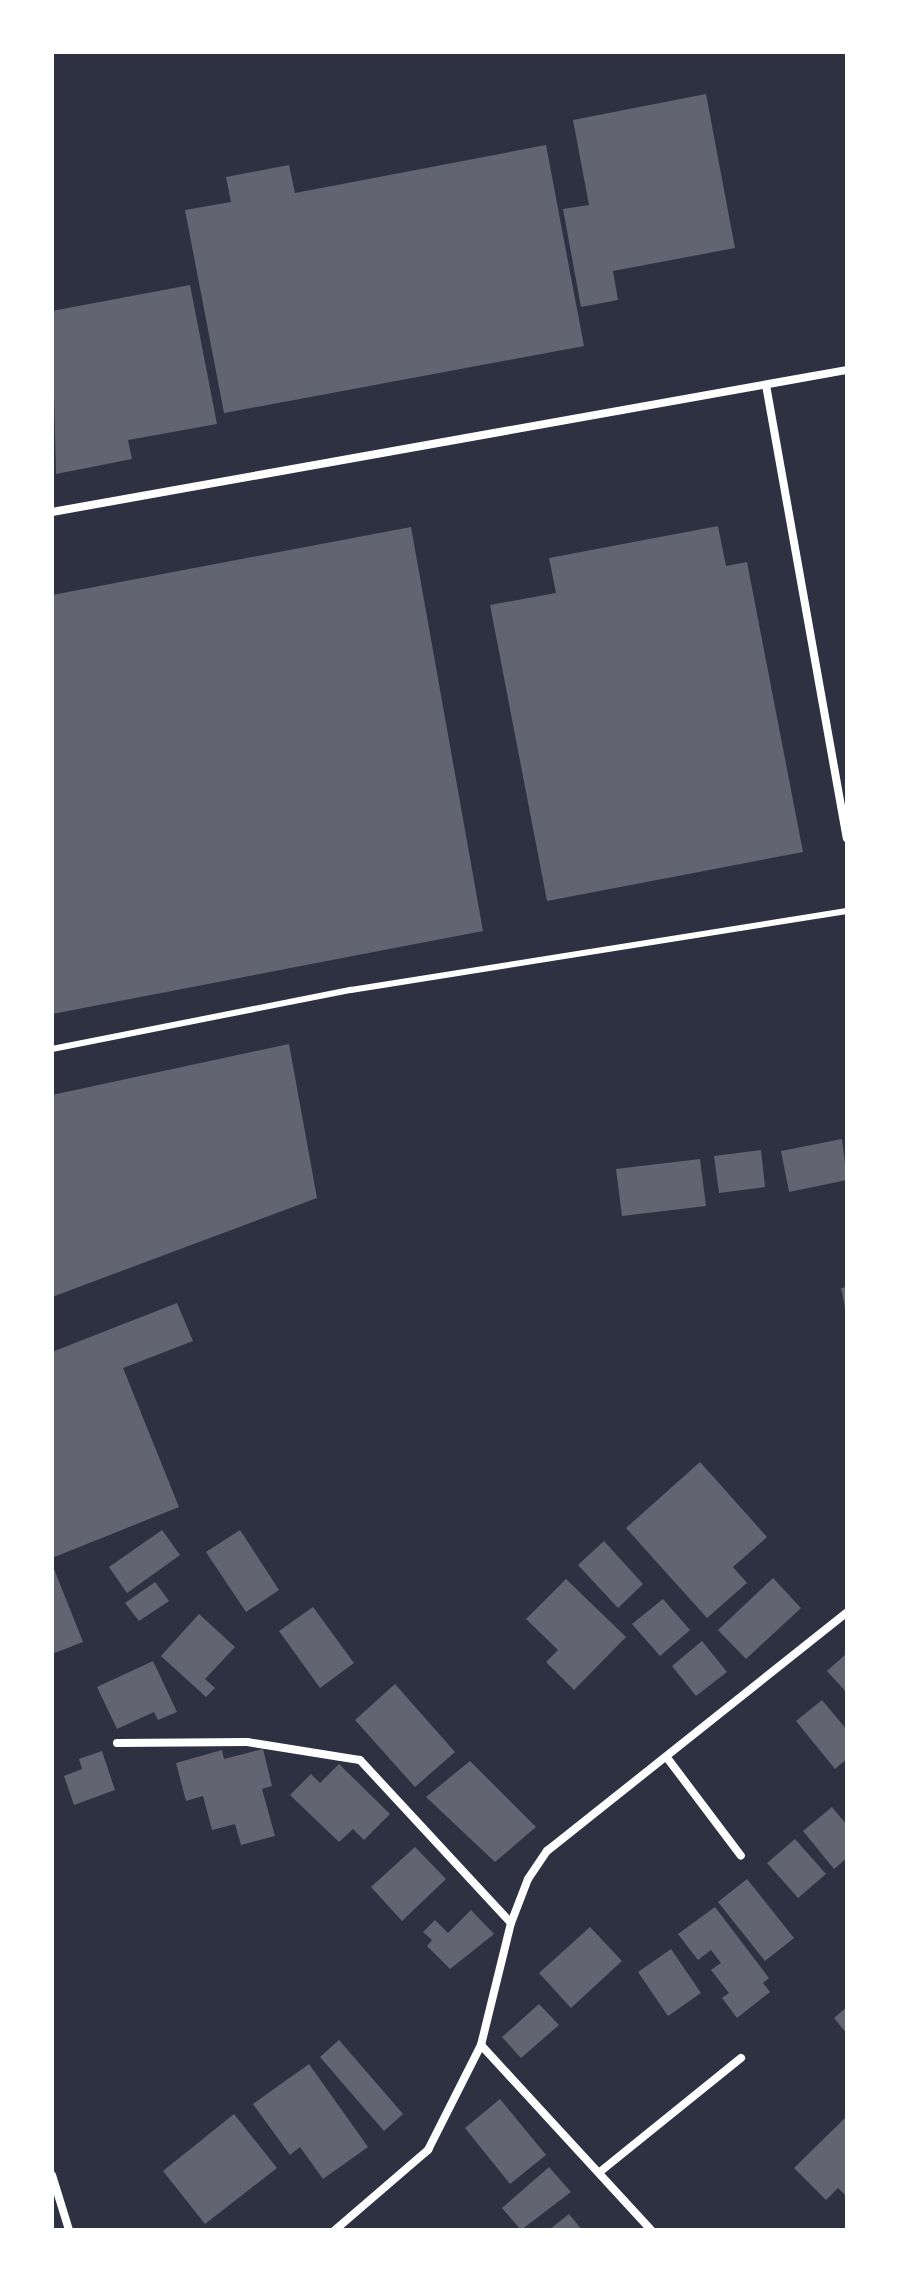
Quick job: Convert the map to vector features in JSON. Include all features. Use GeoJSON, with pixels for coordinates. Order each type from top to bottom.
{"type":"FeatureCollection","features":[{"type":"Feature","properties":{"kind":"street"},"geometry":{"type":"LineString","coordinates":[[52,512],[847,370]]}},
{"type":"Feature","properties":{"kind":"street"},"geometry":{"type":"LineString","coordinates":[[766,385],[847,838]]}},
{"type":"Feature","properties":{"kind":"street"},"geometry":{"type":"LineString","coordinates":[[335,2230],[428,2150],[481,2045],[511,1923],[528,1879],[547,1851],[668,1759],[847,1612]]}},
{"type":"Feature","properties":{"kind":"street"},"geometry":{"type":"LineString","coordinates":[[117,1743],[247,1742],[360,1760],[511,1923]]}},
{"type":"Feature","properties":{"kind":"street"},"geometry":{"type":"LineString","coordinates":[[668,1759],[741,1856]]}},
{"type":"Feature","properties":{"kind":"street"},"geometry":{"type":"LineString","coordinates":[[481,2045],[601,2171],[651,2230]]}},
{"type":"Feature","properties":{"kind":"street"},"geometry":{"type":"LineString","coordinates":[[601,2171],[741,2058]]}},
{"type":"Feature","properties":{"kind":"street"},"geometry":{"type":"LineString","coordinates":[[52,2175],[69,2230]]}},
{"type":"Feature","properties":{"kind":"lane"},"geometry":{"type":"LineString","coordinates":[[52,1049],[351,990],[847,911]]}},
{"type":"Feature","properties":{"kind":"building"},"geometry":{"type":"Polygon","coordinates":[[[706,94],[735,248],[613,271],[618,300],[581,307],[563,209],[589,205],[573,120],[706,94]]]}},
{"type":"Feature","properties":{"kind":"building"},"geometry":{"type":"Polygon","coordinates":[[[546,145],[584,346],[224,413],[185,210],[231,202],[226,177],[289,165],[295,193],[546,145]]]}},
{"type":"Feature","properties":{"kind":"building"},"geometry":{"type":"Polygon","coordinates":[[[190,285],[217,424],[128,440],[132,459],[56,474],[52,311],[190,285]]]}},
{"type":"Feature","properties":{"kind":"building"},"geometry":{"type":"Polygon","coordinates":[[[718,526],[726,566],[747,562],[803,852],[547,901],[490,605],[556,593],[549,558],[718,526]]]}},
{"type":"Feature","properties":{"kind":"building"},"geometry":{"type":"Polygon","coordinates":[[[411,527],[483,931],[52,1014],[52,595],[411,527]]]}},
{"type":"Feature","properties":{"kind":"building"},"geometry":{"type":"Polygon","coordinates":[[[289,1044],[317,1198],[52,1297],[52,1095],[289,1044]]]}},
{"type":"Feature","properties":{"kind":"building"},"geometry":{"type":"Polygon","coordinates":[[[842,1139],[847,1180],[789,1192],[781,1151],[842,1139]]]}},
{"type":"Feature","properties":{"kind":"building"},"geometry":{"type":"Polygon","coordinates":[[[761,1150],[765,1187],[719,1193],[714,1156],[761,1150]]]}},
{"type":"Feature","properties":{"kind":"building"},"geometry":{"type":"Polygon","coordinates":[[[700,1159],[706,1206],[622,1216],[616,1169],[700,1159]]]}},
{"type":"Feature","properties":{"kind":"building"},"geometry":{"type":"Polygon","coordinates":[[[847,1287],[847,1312],[846,1312],[841,1288],[847,1287]]]}},
{"type":"Feature","properties":{"kind":"building"},"geometry":{"type":"Polygon","coordinates":[[[177,1303],[193,1341],[123,1368],[179,1507],[52,1558],[52,1352],[177,1303]]]}},
{"type":"Feature","properties":{"kind":"building"},"geometry":{"type":"Polygon","coordinates":[[[700,1462],[767,1537],[733,1567],[747,1583],[707,1618],[626,1528],[700,1462]]]}},
{"type":"Feature","properties":{"kind":"building"},"geometry":{"type":"Polygon","coordinates":[[[162,1530],[180,1555],[127,1593],[109,1567],[162,1530]]]}},
{"type":"Feature","properties":{"kind":"building"},"geometry":{"type":"Polygon","coordinates":[[[240,1530],[279,1590],[246,1612],[206,1552],[240,1530]]]}},
{"type":"Feature","properties":{"kind":"building"},"geometry":{"type":"Polygon","coordinates":[[[604,1541],[643,1584],[618,1608],[578,1565],[604,1541]]]}},
{"type":"Feature","properties":{"kind":"building"},"geometry":{"type":"Polygon","coordinates":[[[52,1564],[83,1642],[52,1654],[52,1564]]]}},
{"type":"Feature","properties":{"kind":"building"},"geometry":{"type":"Polygon","coordinates":[[[773,1578],[801,1608],[746,1659],[718,1630],[773,1578]]]}},
{"type":"Feature","properties":{"kind":"building"},"geometry":{"type":"Polygon","coordinates":[[[566,1579],[626,1637],[574,1690],[546,1662],[558,1650],[526,1619],[566,1579]]]}},
{"type":"Feature","properties":{"kind":"building"},"geometry":{"type":"Polygon","coordinates":[[[155,1582],[169,1601],[139,1621],[125,1603],[155,1582]]]}},
{"type":"Feature","properties":{"kind":"building"},"geometry":{"type":"Polygon","coordinates":[[[663,1599],[690,1630],[660,1656],[632,1624],[663,1599]]]}},
{"type":"Feature","properties":{"kind":"building"},"geometry":{"type":"Polygon","coordinates":[[[313,1607],[354,1663],[320,1688],[279,1631],[313,1607]]]}},
{"type":"Feature","properties":{"kind":"building"},"geometry":{"type":"Polygon","coordinates":[[[199,1614],[235,1647],[205,1679],[215,1688],[206,1697],[161,1656],[199,1614]]]}},
{"type":"Feature","properties":{"kind":"building"},"geometry":{"type":"Polygon","coordinates":[[[702,1641],[727,1672],[696,1696],[672,1666],[702,1641]]]}},
{"type":"Feature","properties":{"kind":"building"},"geometry":{"type":"Polygon","coordinates":[[[847,1653],[847,1693],[827,1671],[847,1653]]]}},
{"type":"Feature","properties":{"kind":"building"},"geometry":{"type":"Polygon","coordinates":[[[153,1661],[177,1712],[158,1720],[154,1712],[117,1729],[97,1687],[153,1661]]]}},
{"type":"Feature","properties":{"kind":"building"},"geometry":{"type":"Polygon","coordinates":[[[395,1684],[455,1752],[415,1787],[355,1720],[395,1684]]]}},
{"type":"Feature","properties":{"kind":"building"},"geometry":{"type":"Polygon","coordinates":[[[822,1700],[847,1730],[847,1759],[835,1769],[796,1721],[822,1700]]]}},
{"type":"Feature","properties":{"kind":"building"},"geometry":{"type":"Polygon","coordinates":[[[263,1749],[272,1786],[262,1789],[275,1836],[241,1845],[235,1824],[212,1830],[203,1796],[186,1801],[176,1763],[222,1750],[224,1759],[263,1749]]]}},
{"type":"Feature","properties":{"kind":"building"},"geometry":{"type":"Polygon","coordinates":[[[102,1751],[115,1790],[74,1805],[64,1776],[82,1769],[79,1759],[102,1751]]]}},
{"type":"Feature","properties":{"kind":"building"},"geometry":{"type":"Polygon","coordinates":[[[470,1761],[536,1827],[495,1862],[426,1797],[470,1761]]]}},
{"type":"Feature","properties":{"kind":"building"},"geometry":{"type":"Polygon","coordinates":[[[339,1764],[390,1814],[364,1840],[353,1829],[339,1842],[290,1795],[311,1774],[320,1783],[339,1764]]]}},
{"type":"Feature","properties":{"kind":"building"},"geometry":{"type":"Polygon","coordinates":[[[832,1807],[847,1825],[847,1858],[834,1869],[803,1831],[832,1807]]]}},
{"type":"Feature","properties":{"kind":"building"},"geometry":{"type":"Polygon","coordinates":[[[795,1839],[826,1874],[798,1898],[767,1863],[795,1839]]]}},
{"type":"Feature","properties":{"kind":"building"},"geometry":{"type":"Polygon","coordinates":[[[415,1847],[446,1879],[402,1921],[371,1887],[415,1847]]]}},
{"type":"Feature","properties":{"kind":"building"},"geometry":{"type":"Polygon","coordinates":[[[747,1879],[794,1938],[765,1961],[718,1902],[747,1879]]]}},
{"type":"Feature","properties":{"kind":"building"},"geometry":{"type":"Polygon","coordinates":[[[715,1907],[769,1978],[763,1983],[770,1992],[737,2018],[722,1998],[729,1993],[711,1970],[721,1963],[711,1950],[698,1960],[678,1934],[715,1907]]]}},
{"type":"Feature","properties":{"kind":"building"},"geometry":{"type":"Polygon","coordinates":[[[471,1910],[494,1934],[450,1969],[427,1946],[432,1940],[423,1932],[435,1920],[448,1933],[471,1910]]]}},
{"type":"Feature","properties":{"kind":"building"},"geometry":{"type":"Polygon","coordinates":[[[590,1927],[622,1961],[571,2008],[539,1973],[590,1927]]]}},
{"type":"Feature","properties":{"kind":"building"},"geometry":{"type":"Polygon","coordinates":[[[671,1949],[701,1993],[668,2016],[638,1972],[671,1949]]]}},
{"type":"Feature","properties":{"kind":"building"},"geometry":{"type":"Polygon","coordinates":[[[539,2004],[559,2025],[521,2058],[502,2037],[539,2004]]]}},
{"type":"Feature","properties":{"kind":"building"},"geometry":{"type":"Polygon","coordinates":[[[847,2007],[847,2034],[834,2018],[847,2007]]]}},
{"type":"Feature","properties":{"kind":"building"},"geometry":{"type":"Polygon","coordinates":[[[339,2040],[403,2114],[384,2131],[320,2057],[339,2040]]]}},
{"type":"Feature","properties":{"kind":"building"},"geometry":{"type":"Polygon","coordinates":[[[309,2064],[368,2147],[323,2179],[300,2147],[290,2155],[253,2104],[309,2064]]]}},
{"type":"Feature","properties":{"kind":"building"},"geometry":{"type":"Polygon","coordinates":[[[500,2099],[546,2155],[510,2184],[465,2128],[500,2099]]]}},
{"type":"Feature","properties":{"kind":"building"},"geometry":{"type":"Polygon","coordinates":[[[234,2114],[277,2168],[205,2224],[163,2171],[234,2114]]]}},
{"type":"Feature","properties":{"kind":"building"},"geometry":{"type":"Polygon","coordinates":[[[847,2116],[847,2197],[838,2188],[826,2200],[794,2168],[847,2116]]]}},
{"type":"Feature","properties":{"kind":"building"},"geometry":{"type":"Polygon","coordinates":[[[549,2167],[571,2192],[521,2230],[502,2208],[549,2167]]]}},
{"type":"Feature","properties":{"kind":"building"},"geometry":{"type":"Polygon","coordinates":[[[569,2214],[582,2230],[549,2230],[569,2214]]]}}]}
